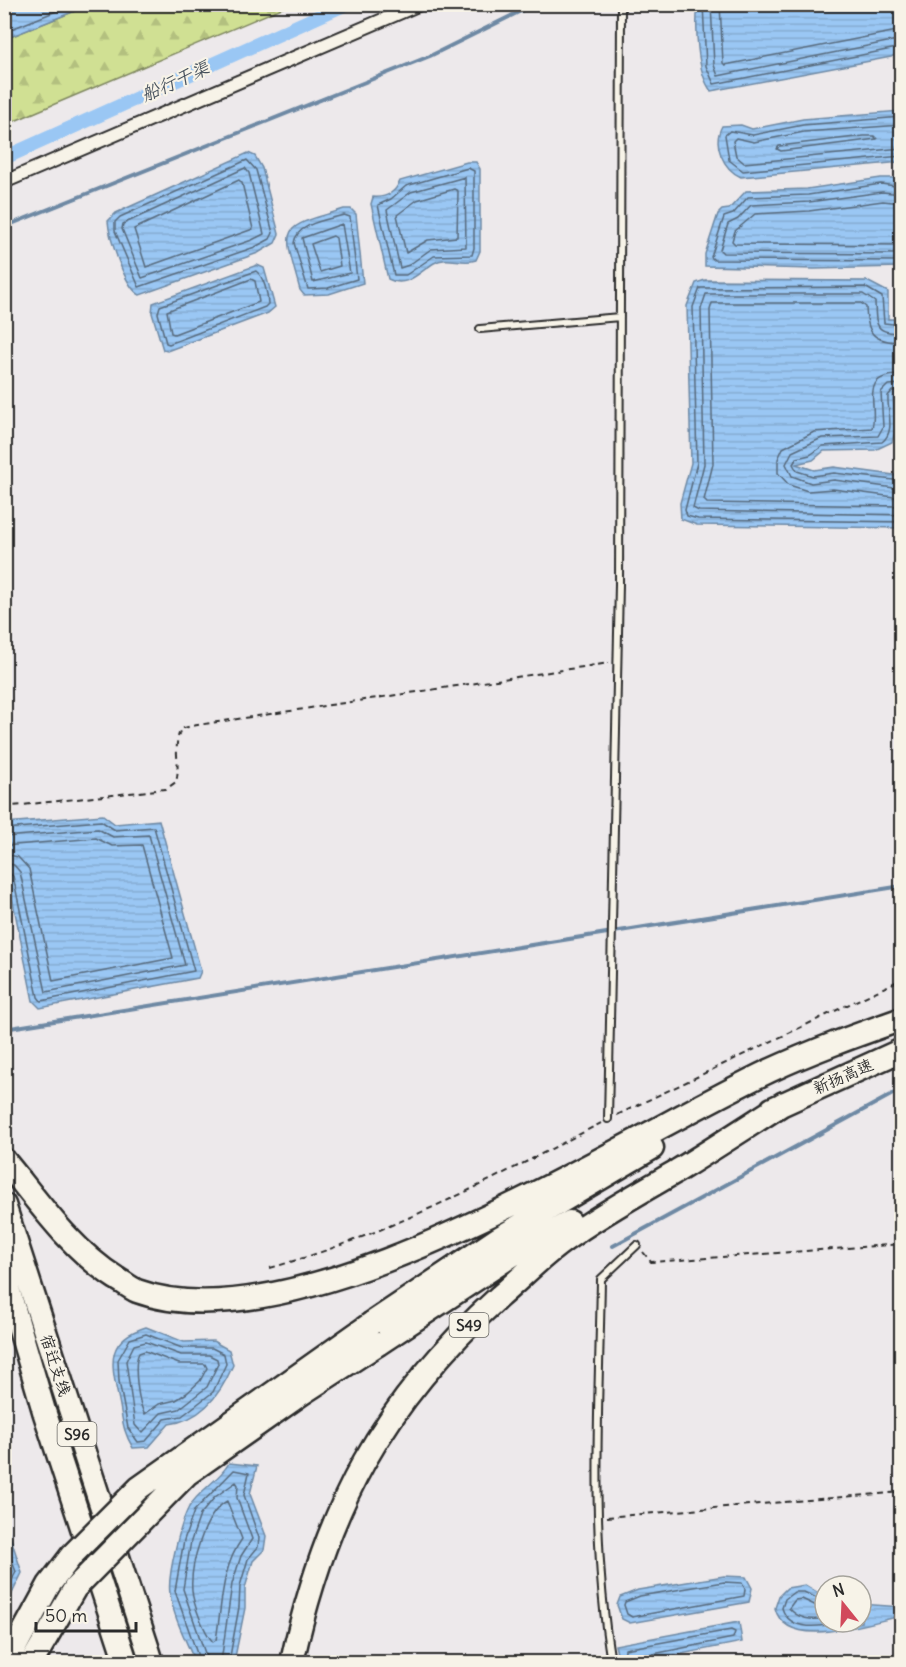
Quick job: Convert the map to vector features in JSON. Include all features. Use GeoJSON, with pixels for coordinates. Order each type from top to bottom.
{"type":"FeatureCollection","features":[{"type":"Feature","properties":{"kind":"highway"},"geometry":{"type":"LineString","coordinates":[[4,1160],[59,1229],[96,1265],[137,1291],[190,1301],[226,1301],[290,1291],[336,1279],[499,1211],[769,1071],[830,1045],[902,1020]]}},
{"type":"Feature","properties":{"kind":"highway"},"geometry":{"type":"LineString","coordinates":[[32,1662],[75,1588],[187,1474],[301,1394],[375,1333],[499,1238],[633,1158],[774,1082],[902,1020]]}},
{"type":"Feature","properties":{"kind":"highway","name":"新扬高速"},"geometry":{"type":"LineString","coordinates":[[784,1103],[902,1050]]}},
{"type":"Feature","properties":{"kind":"highway"},"geometry":{"type":"LineString","coordinates":[[7,1662],[49,1585],[72,1555],[139,1488],[375,1333],[784,1103]]}},
{"type":"Feature","properties":{"kind":"highway","name":"S49"},"geometry":{"type":"LineString","coordinates":[[292,1662],[314,1574],[351,1486],[374,1442],[408,1394],[446,1349],[475,1319],[564,1241],[600,1216],[679,1170],[784,1103]]}},
{"type":"Feature","properties":{"kind":"highway","name":"宿迁支线"},"geometry":{"type":"LineString","coordinates":[[4,1204],[152,1662]]}},
{"type":"Feature","properties":{"kind":"highway","name":"宿迁支线"},"geometry":{"type":"LineString","coordinates":[[4,1275],[44,1411],[126,1662]]}},
{"type":"Feature","properties":{"kind":"highway"},"geometry":{"type":"LineString","coordinates":[[112,1624],[120,1662]]}},
{"type":"Feature","properties":{"kind":"street"},"geometry":{"type":"LineString","coordinates":[[4,182],[420,4]]}},
{"type":"Feature","properties":{"kind":"lane"},"geometry":{"type":"LineString","coordinates":[[608,1119],[618,662],[621,4]]}},
{"type":"Feature","properties":{"kind":"lane"},"geometry":{"type":"LineString","coordinates":[[480,329],[620,317]]}},
{"type":"Feature","properties":{"kind":"lane"},"geometry":{"type":"LineString","coordinates":[[611,1662],[606,1635],[598,1518],[601,1279],[637,1245]]}},
{"type":"Feature","properties":{"kind":"path"},"geometry":{"type":"LineString","coordinates":[[4,807],[166,789],[176,782],[179,771],[175,740],[180,729],[191,726],[618,662]]}},
{"type":"Feature","properties":{"kind":"path"},"geometry":{"type":"LineString","coordinates":[[270,1268],[319,1255],[382,1230],[480,1185],[608,1119],[902,979]]}},
{"type":"Feature","properties":{"kind":"path"},"geometry":{"type":"LineString","coordinates":[[637,1245],[651,1262],[902,1244]]}},
{"type":"Feature","properties":{"kind":"path"},"geometry":{"type":"LineString","coordinates":[[598,1518],[902,1492]]}},
{"type":"Feature","properties":{"kind":"green space"},"geometry":{"type":"Polygon","coordinates":[[[90,5],[289,5],[5,125],[5,39],[90,5]]]}},
{"type":"Feature","properties":{"kind":"water"},"geometry":{"type":"Polygon","coordinates":[[[5,4],[90,4],[90,5],[5,39],[5,4]]]}},
{"type":"Feature","properties":{"kind":"water"},"geometry":{"type":"Polygon","coordinates":[[[698,5],[901,5],[901,52],[891,57],[711,91],[706,83],[700,62],[697,37],[698,5]]]}},
{"type":"Feature","properties":{"kind":"water"},"geometry":{"type":"Polygon","coordinates":[[[901,111],[901,162],[741,177],[724,162],[719,148],[718,140],[722,126],[741,125],[752,129],[803,119],[901,111]]]}},
{"type":"Feature","properties":{"kind":"water"},"geometry":{"type":"Polygon","coordinates":[[[248,153],[255,156],[262,168],[279,234],[275,243],[258,253],[140,295],[134,290],[124,273],[111,238],[108,221],[116,213],[248,153]]]}},
{"type":"Feature","properties":{"kind":"water"},"geometry":{"type":"Polygon","coordinates":[[[467,162],[476,162],[480,169],[480,251],[476,260],[439,261],[407,281],[395,282],[388,279],[371,204],[373,197],[389,194],[400,181],[467,162]]]}},
{"type":"Feature","properties":{"kind":"water"},"geometry":{"type":"Polygon","coordinates":[[[881,178],[896,178],[901,182],[901,267],[814,269],[705,266],[705,254],[718,214],[722,210],[729,209],[746,191],[807,189],[881,178]]]}},
{"type":"Feature","properties":{"kind":"water"},"geometry":{"type":"Polygon","coordinates":[[[344,209],[351,209],[356,214],[363,283],[329,294],[304,295],[300,290],[290,252],[290,232],[307,221],[344,209]]]}},
{"type":"Feature","properties":{"kind":"water"},"geometry":{"type":"Polygon","coordinates":[[[257,265],[264,268],[275,307],[268,313],[167,351],[163,350],[152,313],[153,303],[257,265]]]}},
{"type":"Feature","properties":{"kind":"water"},"geometry":{"type":"Polygon","coordinates":[[[705,280],[867,281],[888,292],[888,319],[902,319],[901,397],[893,397],[896,429],[892,442],[875,450],[824,451],[813,460],[796,464],[814,470],[834,467],[901,476],[901,528],[697,525],[681,519],[680,503],[691,463],[687,306],[696,283],[705,280]]]}},
{"type":"Feature","properties":{"kind":"water"},"geometry":{"type":"Polygon","coordinates":[[[103,815],[115,824],[159,820],[201,971],[198,978],[40,1008],[33,1001],[5,863],[5,823],[103,815]]]}},
{"type":"Feature","properties":{"kind":"water"},"geometry":{"type":"Polygon","coordinates":[[[146,1327],[184,1342],[213,1341],[229,1350],[233,1365],[223,1386],[201,1411],[181,1422],[169,1424],[149,1447],[133,1448],[123,1422],[113,1362],[114,1353],[124,1338],[146,1327]]]}},
{"type":"Feature","properties":{"kind":"water"},"geometry":{"type":"Polygon","coordinates":[[[229,1463],[257,1466],[250,1494],[266,1536],[264,1550],[253,1561],[245,1588],[245,1608],[234,1662],[195,1662],[177,1620],[170,1593],[175,1549],[189,1507],[229,1463]]]}},
{"type":"Feature","properties":{"kind":"water"},"geometry":{"type":"Polygon","coordinates":[[[5,1520],[22,1573],[4,1608],[5,1520]]]}},
{"type":"Feature","properties":{"kind":"water"},"geometry":{"type":"Polygon","coordinates":[[[724,1576],[746,1577],[752,1588],[749,1602],[630,1623],[622,1619],[617,1605],[620,1597],[638,1590],[724,1576]]]}},
{"type":"Feature","properties":{"kind":"water"},"geometry":{"type":"Polygon","coordinates":[[[805,1585],[813,1590],[813,1632],[795,1629],[782,1622],[775,1608],[779,1596],[787,1588],[805,1585]]]}},
{"type":"Feature","properties":{"kind":"water"},"geometry":{"type":"Polygon","coordinates":[[[873,1605],[901,1607],[901,1616],[873,1623],[873,1605]]]}},
{"type":"Feature","properties":{"kind":"water"},"geometry":{"type":"Polygon","coordinates":[[[739,1622],[742,1642],[641,1662],[619,1662],[615,1645],[739,1622]]]}},
{"type":"Feature","properties":{"kind":"waterway","name":"船行干渠"},"geometry":{"type":"LineString","coordinates":[[4,158],[346,4]]}},
{"type":"Feature","properties":{"kind":"waterway"},"geometry":{"type":"LineString","coordinates":[[4,227],[430,56],[535,4]]}},
{"type":"Feature","properties":{"kind":"waterway"},"geometry":{"type":"LineString","coordinates":[[4,1029],[902,886]]}},
{"type":"Feature","properties":{"kind":"waterway"},"geometry":{"type":"LineString","coordinates":[[613,1246],[902,1089]]}}]}
